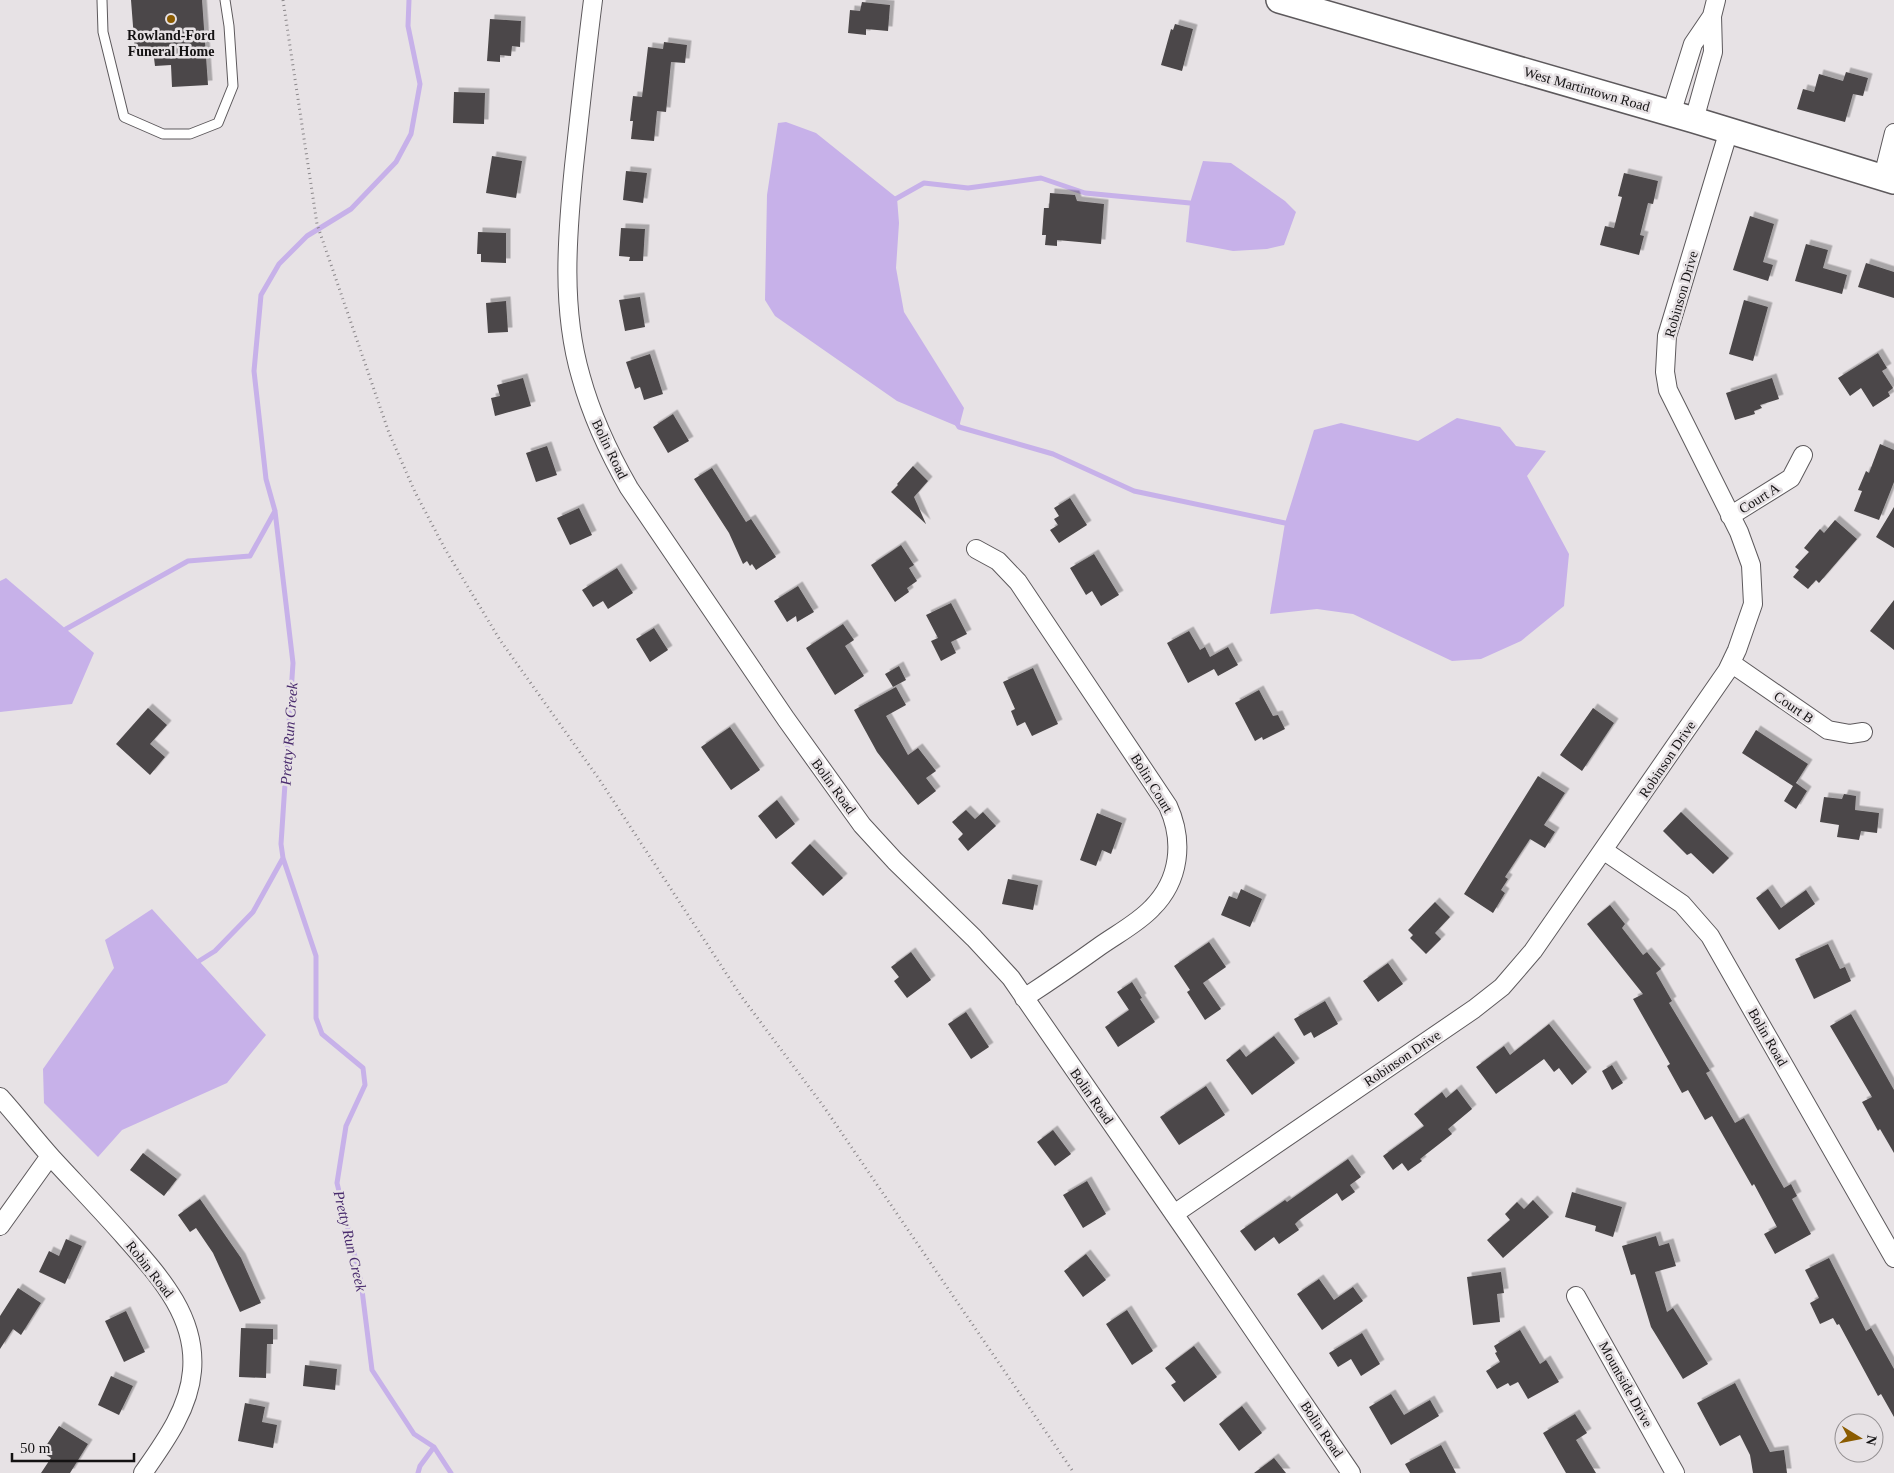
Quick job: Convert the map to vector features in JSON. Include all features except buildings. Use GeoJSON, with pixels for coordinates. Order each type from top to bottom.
{"type":"FeatureCollection","features":[{"type":"Feature","properties":{"kind":"main road","name":"West Martintown Road"},"geometry":{"type":"LineString","coordinates":[[1289,1],[1729,130],[1888,179]]}},
{"type":"Feature","properties":{"kind":"street","name":"Bolin Road"},"geometry":{"type":"LineString","coordinates":[[593,0],[570,215],[568,279],[573,342],[580,376],[602,436],[629,488],[786,719],[862,825],[1011,978],[1351,1473]]}},
{"type":"Feature","properties":{"kind":"street"},"geometry":{"type":"LineString","coordinates":[[1683,117],[1693,44],[1714,8]]}},
{"type":"Feature","properties":{"kind":"street"},"geometry":{"type":"LineString","coordinates":[[1683,117],[1713,52],[1714,8]]}},
{"type":"Feature","properties":{"kind":"street","name":"Robinson Drive"},"geometry":{"type":"LineString","coordinates":[[1174,1214],[1466,1014],[1502,987],[1533,951],[1727,671],[1746,627],[1753,604],[1751,566],[1746,548],[1668,390],[1665,372],[1667,336],[1729,130]]}},
{"type":"Feature","properties":{"kind":"street"},"geometry":{"type":"LineString","coordinates":[[1888,179],[1894,133]]}},
{"type":"Feature","properties":{"kind":"street","name":"Court A"},"geometry":{"type":"LineString","coordinates":[[1730,516],[1791,478],[1803,455]]}},
{"type":"Feature","properties":{"kind":"street","name":"Bolin Court"},"geometry":{"type":"LineString","coordinates":[[976,549],[998,561],[1018,582],[1168,806],[1178,831],[1178,851],[1175,870],[1168,886],[1152,909],[1024,998]]}},
{"type":"Feature","properties":{"kind":"street","name":"Court B"},"geometry":{"type":"LineString","coordinates":[[1731,663],[1828,730],[1850,734],[1863,732]]}},
{"type":"Feature","properties":{"kind":"street","name":"Bolin Road"},"geometry":{"type":"LineString","coordinates":[[1603,850],[1682,904],[1710,936],[1894,1258]]}},
{"type":"Feature","properties":{"kind":"street","name":"Robin Road"},"geometry":{"type":"LineString","coordinates":[[0,1097],[50,1156],[156,1272],[177,1304],[190,1341],[192,1372],[185,1403],[157,1453],[143,1473]]}},
{"type":"Feature","properties":{"kind":"street"},"geometry":{"type":"LineString","coordinates":[[0,1226],[50,1156]]}},
{"type":"Feature","properties":{"kind":"street","name":"Mountside Drive"},"geometry":{"type":"LineString","coordinates":[[1576,1296],[1676,1473]]}},
{"type":"Feature","properties":{"kind":"lane"},"geometry":{"type":"LineString","coordinates":[[102,0],[103,32],[124,117],[162,134],[190,134],[218,123],[233,86],[229,26],[225,0]]}},
{"type":"Feature","properties":{"kind":"path"},"geometry":{"type":"LineString","coordinates":[[283,0],[317,224],[389,433],[415,492],[445,549],[500,640],[614,802],[741,996],[824,1107],[1074,1473]]}},
{"type":"Feature","properties":{"kind":"shaded area"},"geometry":{"type":"Polygon","coordinates":[[[786,122],[816,133],[897,198],[899,223],[896,268],[904,312],[964,408],[959,427],[897,401],[775,316],[765,300],[767,195],[778,123],[786,122]]]}},
{"type":"Feature","properties":{"kind":"shaded area"},"geometry":{"type":"Polygon","coordinates":[[[1203,161],[1231,163],[1285,201],[1296,212],[1284,245],[1267,249],[1233,251],[1186,242],[1190,203],[1203,161]]]}},
{"type":"Feature","properties":{"kind":"shaded area"},"geometry":{"type":"Polygon","coordinates":[[[1457,418],[1500,427],[1516,446],[1546,451],[1527,476],[1569,554],[1564,606],[1521,641],[1481,659],[1452,661],[1353,614],[1317,609],[1270,614],[1285,523],[1314,430],[1341,423],[1418,441],[1457,418]]]}},
{"type":"Feature","properties":{"kind":"shaded area"},"geometry":{"type":"Polygon","coordinates":[[[6,578],[94,653],[72,704],[0,712],[0,581],[6,578]]]}},
{"type":"Feature","properties":{"kind":"shaded area"},"geometry":{"type":"Polygon","coordinates":[[[152,909],[266,1035],[227,1083],[122,1130],[98,1157],[44,1103],[43,1069],[114,968],[105,940],[152,909]]]}},
{"type":"Feature","properties":{"kind":"waterway","name":"Pretty Run Creek"},"geometry":{"type":"LineString","coordinates":[[409,0],[408,26],[420,84],[411,134],[396,162],[351,209],[307,236],[279,264],[261,295],[254,371],[266,479],[275,511],[293,663],[281,844],[283,858],[316,956],[316,1018],[322,1034],[363,1068],[365,1085],[346,1126],[337,1183],[361,1282],[372,1370],[414,1434],[434,1447],[451,1473]]}},
{"type":"Feature","properties":{"kind":"waterway"},"geometry":{"type":"LineString","coordinates":[[892,201],[924,183],[968,188],[1041,178],[1085,193],[1190,203]]}},
{"type":"Feature","properties":{"kind":"waterway"},"geometry":{"type":"LineString","coordinates":[[956,422],[959,427],[1053,454],[1134,491],[1285,523]]}},
{"type":"Feature","properties":{"kind":"waterway"},"geometry":{"type":"LineString","coordinates":[[66,629],[188,561],[250,556],[275,511]]}},
{"type":"Feature","properties":{"kind":"waterway"},"geometry":{"type":"LineString","coordinates":[[199,961],[215,951],[253,912],[283,858]]}},
{"type":"Feature","properties":{"kind":"waterway"},"geometry":{"type":"LineString","coordinates":[[418,1473],[420,1466],[434,1447]]}},
{"type":"Feature","properties":{"kind":"place","name":"Rowland-Ford Funeral Home"},"geometry":{"type":"Point","coordinates":[171,19]}}]}
